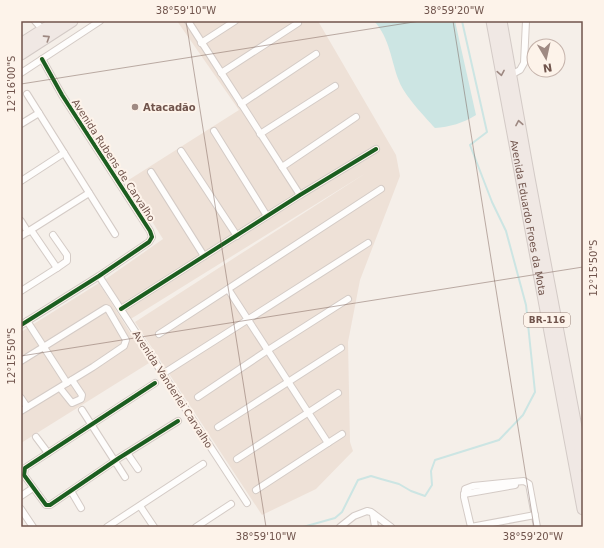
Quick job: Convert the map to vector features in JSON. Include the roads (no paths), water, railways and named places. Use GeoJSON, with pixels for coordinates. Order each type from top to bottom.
{"type":"FeatureCollection","features":[{"type":"Feature","properties":{"kind":"highway"},"geometry":{"type":"LineString","coordinates":[[21,44],[57,21]]}},
{"type":"Feature","properties":{"kind":"highway"},"geometry":{"type":"LineString","coordinates":[[21,54],[72,21]]}},
{"type":"Feature","properties":{"kind":"highway"},"geometry":{"type":"LineString","coordinates":[[488,21],[502,50]]}},
{"type":"Feature","properties":{"kind":"highway","name":"Avenida Eduardo Froes da Mota"},"geometry":{"type":"LineString","coordinates":[[492,21],[511,75],[583,464]]}},
{"type":"Feature","properties":{"kind":"highway","name":"Avenida Eduardo Froes da Mota"},"geometry":{"type":"LineString","coordinates":[[501,21],[502,50],[512,132],[583,509]]}},
{"type":"Feature","properties":{"kind":"highway"},"geometry":{"type":"LineString","coordinates":[[502,50],[506,21]]}},
{"type":"Feature","properties":{"kind":"street"},"geometry":{"type":"LineString","coordinates":[[35,21],[44,30]]}},
{"type":"Feature","properties":{"kind":"street"},"geometry":{"type":"LineString","coordinates":[[188,21],[300,195]]}},
{"type":"Feature","properties":{"kind":"street"},"geometry":{"type":"LineString","coordinates":[[201,43],[235,21]]}},
{"type":"Feature","properties":{"kind":"street"},"geometry":{"type":"LineString","coordinates":[[511,75],[520,70],[524,63],[526,21]]}},
{"type":"Feature","properties":{"kind":"street"},"geometry":{"type":"LineString","coordinates":[[21,73],[97,23]]}},
{"type":"Feature","properties":{"kind":"street"},"geometry":{"type":"LineString","coordinates":[[221,73],[298,23]]}},
{"type":"Feature","properties":{"kind":"street"},"geometry":{"type":"LineString","coordinates":[[241,104],[316,54]]}},
{"type":"Feature","properties":{"kind":"street","name":"Avenida Rubens de Carvalho"},"geometry":{"type":"LineString","coordinates":[[21,325],[99,276],[148,242],[151,239],[152,234],[62,95],[42,59]]}},
{"type":"Feature","properties":{"kind":"street"},"geometry":{"type":"LineString","coordinates":[[260,134],[335,86]]}},
{"type":"Feature","properties":{"kind":"street"},"geometry":{"type":"LineString","coordinates":[[27,94],[115,234]]}},
{"type":"Feature","properties":{"kind":"street"},"geometry":{"type":"LineString","coordinates":[[21,124],[39,113]]}},
{"type":"Feature","properties":{"kind":"street"},"geometry":{"type":"LineString","coordinates":[[282,167],[356,118]]}},
{"type":"Feature","properties":{"kind":"street"},"geometry":{"type":"LineString","coordinates":[[214,132],[266,216]]}},
{"type":"Feature","properties":{"kind":"street"},"geometry":{"type":"LineString","coordinates":[[121,309],[266,216],[376,149]]}},
{"type":"Feature","properties":{"kind":"street"},"geometry":{"type":"LineString","coordinates":[[181,151],[237,236]]}},
{"type":"Feature","properties":{"kind":"street"},"geometry":{"type":"LineString","coordinates":[[21,181],[64,153]]}},
{"type":"Feature","properties":{"kind":"street"},"geometry":{"type":"LineString","coordinates":[[151,172],[204,256]]}},
{"type":"Feature","properties":{"kind":"street"},"geometry":{"type":"LineString","coordinates":[[159,334],[381,190]]}},
{"type":"Feature","properties":{"kind":"street"},"geometry":{"type":"LineString","coordinates":[[21,236],[89,193]]}},
{"type":"Feature","properties":{"kind":"street"},"geometry":{"type":"LineString","coordinates":[[21,221],[57,268]]}},
{"type":"Feature","properties":{"kind":"street"},"geometry":{"type":"LineString","coordinates":[[21,291],[67,260],[67,255],[53,235]]}},
{"type":"Feature","properties":{"kind":"street"},"geometry":{"type":"LineString","coordinates":[[164,373],[368,243]]}},
{"type":"Feature","properties":{"kind":"street","name":"Avenida Vanderlei Carvalho"},"geometry":{"type":"LineString","coordinates":[[99,276],[164,373],[247,503]]}},
{"type":"Feature","properties":{"kind":"street"},"geometry":{"type":"LineString","coordinates":[[228,289],[328,443]]}},
{"type":"Feature","properties":{"kind":"street"},"geometry":{"type":"LineString","coordinates":[[198,397],[348,299]]}},
{"type":"Feature","properties":{"kind":"street"},"geometry":{"type":"LineString","coordinates":[[21,361],[106,308],[126,339],[126,343],[70,382],[21,412]]}},
{"type":"Feature","properties":{"kind":"street"},"geometry":{"type":"LineString","coordinates":[[28,321],[44,346],[82,396],[81,399],[72,403],[60,388]]}},
{"type":"Feature","properties":{"kind":"street"},"geometry":{"type":"LineString","coordinates":[[218,427],[341,348]]}},
{"type":"Feature","properties":{"kind":"street"},"geometry":{"type":"LineString","coordinates":[[155,383],[48,453],[24,470],[24,475],[47,506],[50,505],[114,461],[178,421]]}},
{"type":"Feature","properties":{"kind":"street"},"geometry":{"type":"LineString","coordinates":[[237,459],[338,393]]}},
{"type":"Feature","properties":{"kind":"street"},"geometry":{"type":"LineString","coordinates":[[21,398],[27,407]]}},
{"type":"Feature","properties":{"kind":"street"},"geometry":{"type":"LineString","coordinates":[[82,410],[125,477]]}},
{"type":"Feature","properties":{"kind":"street"},"geometry":{"type":"LineString","coordinates":[[256,490],[342,434]]}},
{"type":"Feature","properties":{"kind":"street"},"geometry":{"type":"LineString","coordinates":[[36,437],[48,453]]}},
{"type":"Feature","properties":{"kind":"street"},"geometry":{"type":"LineString","coordinates":[[128,453],[138,469]]}},
{"type":"Feature","properties":{"kind":"street"},"geometry":{"type":"LineString","coordinates":[[107,527],[203,464]]}},
{"type":"Feature","properties":{"kind":"street"},"geometry":{"type":"LineString","coordinates":[[535,515],[471,527],[464,494],[465,489],[473,486],[524,480],[528,483],[535,515],[537,527]]}},
{"type":"Feature","properties":{"kind":"street"},"geometry":{"type":"LineString","coordinates":[[21,496],[33,488]]}},
{"type":"Feature","properties":{"kind":"street"},"geometry":{"type":"LineString","coordinates":[[71,491],[81,508]]}},
{"type":"Feature","properties":{"kind":"street"},"geometry":{"type":"LineString","coordinates":[[196,527],[231,504]]}},
{"type":"Feature","properties":{"kind":"street"},"geometry":{"type":"LineString","coordinates":[[140,506],[154,527]]}},
{"type":"Feature","properties":{"kind":"street"},"geometry":{"type":"LineString","coordinates":[[21,509],[33,527]]}},
{"type":"Feature","properties":{"kind":"street"},"geometry":{"type":"LineString","coordinates":[[340,527],[349,519],[362,512],[369,512],[391,527]]}},
{"type":"Feature","properties":{"kind":"street"},"geometry":{"type":"LineString","coordinates":[[372,514],[375,527]]}},
{"type":"Feature","properties":{"kind":"water"},"geometry":{"type":"Polygon","coordinates":[[[374,21],[455,21],[476,115],[456,124],[435,128],[405,93],[396,73],[390,50],[384,35],[374,21]]]}},
{"type":"Feature","properties":{"kind":"waterway"},"geometry":{"type":"LineString","coordinates":[[303,527],[335,518],[342,512],[358,480],[371,476],[399,484],[411,491],[425,496],[432,485],[431,471],[435,460],[499,440],[523,415],[535,392],[526,305],[506,231],[492,202],[470,145],[487,132],[462,21]]}},
{"type":"Feature","properties":{"kind":"place","name":"Atacadão"},"geometry":{"type":"Point","coordinates":[135,107]}}]}
